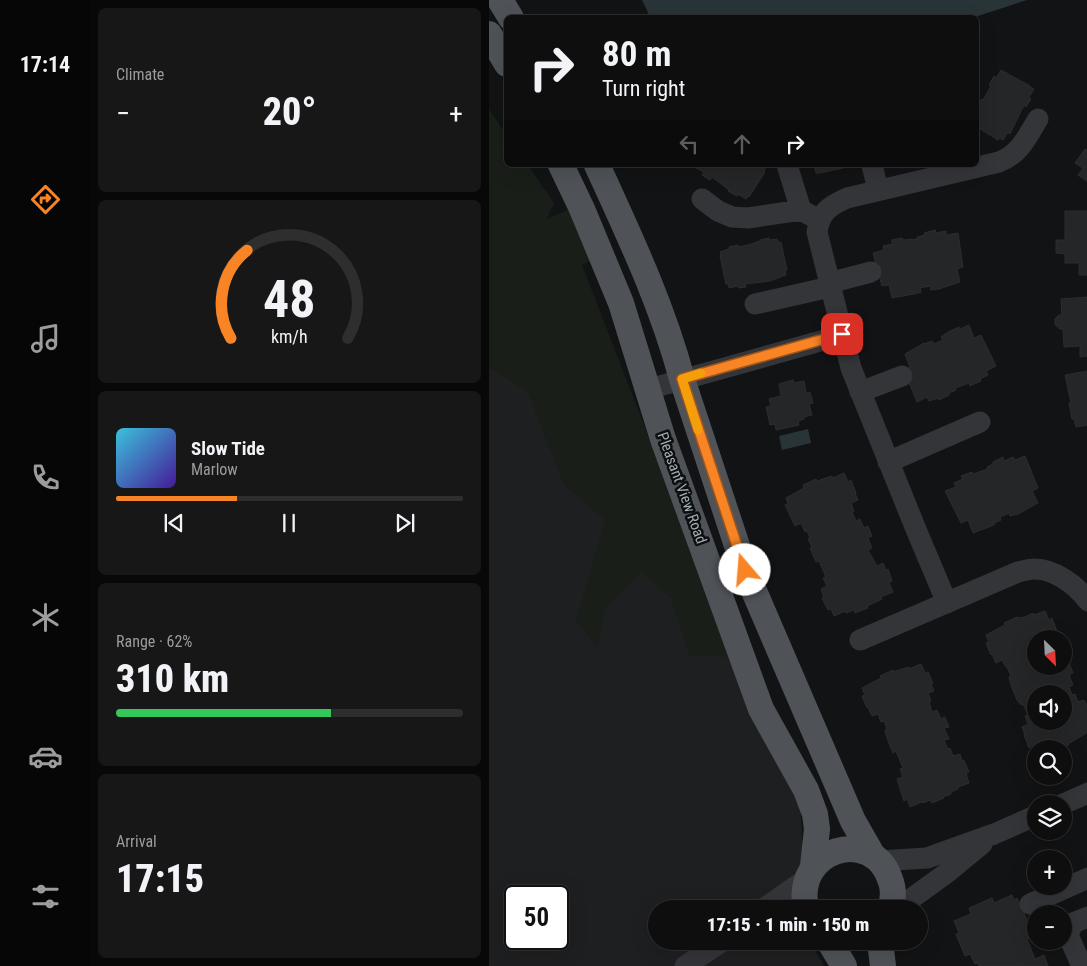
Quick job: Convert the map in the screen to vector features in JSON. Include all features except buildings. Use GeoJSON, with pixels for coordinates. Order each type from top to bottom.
{"type":"FeatureCollection","features":[{"type":"Feature","properties":{"kind":"main road"},"geometry":{"type":"LineString","coordinates":[[500,0],[509,15]]}},
{"type":"Feature","properties":{"kind":"main road"},"geometry":{"type":"LineString","coordinates":[[489,34],[504,59]]}},
{"type":"Feature","properties":{"kind":"main road","name":"Pleasant View Road"},"geometry":{"type":"LineString","coordinates":[[562,167],[582,209],[621,304],[649,388],[663,439],[761,709],[806,790],[815,814],[817,829],[810,873],[803,894],[804,900]]}},
{"type":"Feature","properties":{"kind":"main road"},"geometry":{"type":"LineString","coordinates":[[598,167],[654,291],[745,570],[853,821],[876,858],[888,872],[893,886],[893,900]]}},
{"type":"Feature","properties":{"kind":"main road"},"geometry":{"type":"LineString","coordinates":[[810,873],[824,856],[838,850],[852,849],[876,858]]}},
{"type":"Feature","properties":{"kind":"main road"},"geometry":{"type":"LineString","coordinates":[[834,950],[844,966]]}},
{"type":"Feature","properties":{"kind":"main road"},"geometry":{"type":"LineString","coordinates":[[881,950],[883,966]]}},
{"type":"Feature","properties":{"kind":"street"},"geometry":{"type":"LineString","coordinates":[[979,165],[999,162],[1015,154],[1039,119]]}},
{"type":"Feature","properties":{"kind":"street"},"geometry":{"type":"LineString","coordinates":[[788,167],[817,232],[842,334],[861,392],[947,603]]}},
{"type":"Feature","properties":{"kind":"street"},"geometry":{"type":"LineString","coordinates":[[872,167],[878,190]]}},
{"type":"Feature","properties":{"kind":"street"},"geometry":{"type":"LineString","coordinates":[[702,199],[718,211],[732,217],[810,215],[847,198],[956,169]]}},
{"type":"Feature","properties":{"kind":"street"},"geometry":{"type":"LineString","coordinates":[[755,304],[830,285],[871,272]]}},
{"type":"Feature","properties":{"kind":"street"},"geometry":{"type":"LineString","coordinates":[[649,388],[842,334]]}},
{"type":"Feature","properties":{"kind":"street"},"geometry":{"type":"LineString","coordinates":[[861,392],[902,376]]}},
{"type":"Feature","properties":{"kind":"street"},"geometry":{"type":"LineString","coordinates":[[888,462],[980,422]]}},
{"type":"Feature","properties":{"kind":"street"},"geometry":{"type":"LineString","coordinates":[[860,640],[1018,572],[1034,569],[1053,572],[1070,583],[1087,601]]}},
{"type":"Feature","properties":{"kind":"street"},"geometry":{"type":"LineString","coordinates":[[1072,800],[1087,793]]}},
{"type":"Feature","properties":{"kind":"street"},"geometry":{"type":"LineString","coordinates":[[876,858],[927,858],[994,834],[1027,820]]}},
{"type":"Feature","properties":{"kind":"street"},"geometry":{"type":"LineString","coordinates":[[909,900],[948,872],[994,834]]}},
{"type":"Feature","properties":{"kind":"street"},"geometry":{"type":"LineString","coordinates":[[775,900],[810,873]]}},
{"type":"Feature","properties":{"kind":"street"},"geometry":{"type":"LineString","coordinates":[[1029,904],[1087,878]]}},
{"type":"Feature","properties":{"kind":"street"},"geometry":{"type":"LineString","coordinates":[[1087,917],[1073,923],[1068,935],[1081,964],[1087,965]]}},
{"type":"Feature","properties":{"kind":"street"},"geometry":{"type":"LineString","coordinates":[[685,966],[711,950]]}},
{"type":"Feature","properties":{"kind":"shaded area"},"geometry":{"type":"Polygon","coordinates":[[[642,0],[1027,0],[979,16],[649,15],[642,0]]]}},
{"type":"Feature","properties":{"kind":"shaded area"},"geometry":{"type":"Polygon","coordinates":[[[489,109],[504,131],[504,167],[529,167],[554,203],[547,219],[572,208],[593,260],[582,265],[734,657],[689,655],[671,598],[641,572],[605,608],[598,648],[576,621],[605,520],[564,485],[527,390],[489,367],[489,109]]]}},
{"type":"Feature","properties":{"kind":"shaded area"},"geometry":{"type":"Polygon","coordinates":[[[489,367],[527,390],[701,529],[800,800],[806,900],[648,900],[648,950],[815,950],[824,966],[489,966],[489,367]]]}},
{"type":"Feature","properties":{"kind":"shaded area"},"geometry":{"type":"Polygon","coordinates":[[[808,429],[811,443],[782,450],[779,436],[808,429]]]}},
{"type":"Feature","properties":{"kind":"slow traffic"},"geometry":{"type":"LineString","coordinates":[[698,430],[682,379],[701,373]]}},
{"type":"Feature","properties":{"kind":"route"},"geometry":{"type":"LineString","coordinates":[[745,570],[682,379],[842,334]]}}]}
